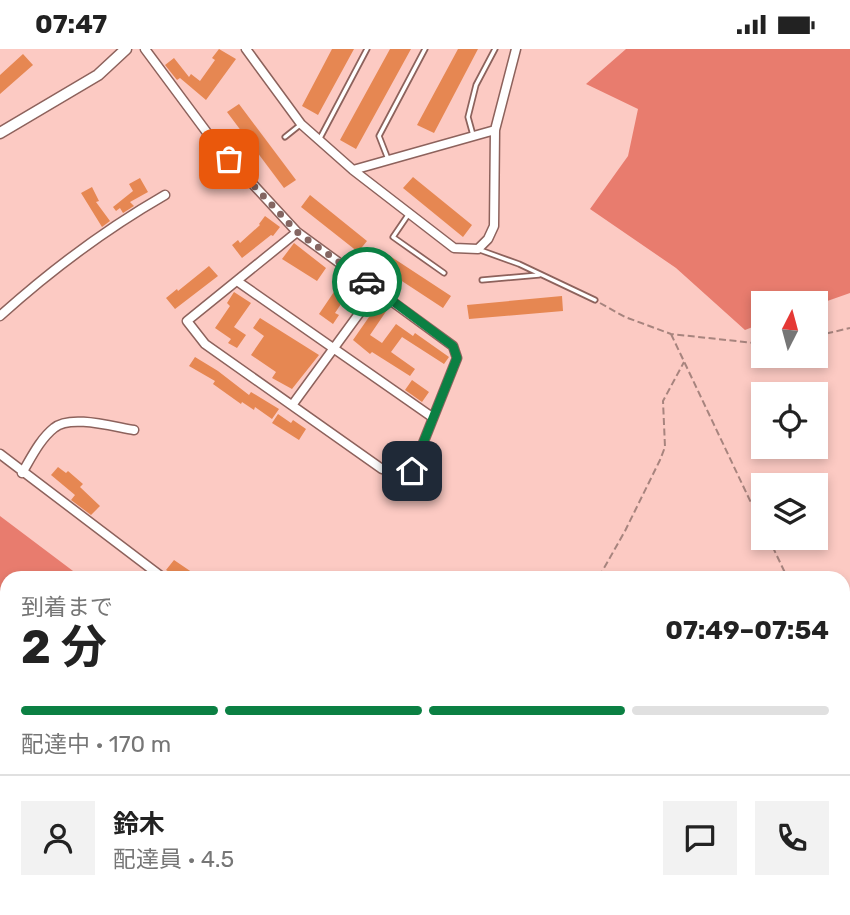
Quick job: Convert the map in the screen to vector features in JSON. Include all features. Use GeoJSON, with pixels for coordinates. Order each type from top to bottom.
{"type":"FeatureCollection","features":[{"type":"Feature","properties":{"kind":"street"},"geometry":{"type":"LineString","coordinates":[[0,133],[98,75],[126,49]]}},
{"type":"Feature","properties":{"kind":"street"},"geometry":{"type":"LineString","coordinates":[[145,49],[214,142],[297,232],[453,346],[457,358],[412,471],[403,475],[382,469],[205,344],[187,321],[297,232]]}},
{"type":"Feature","properties":{"kind":"street"},"geometry":{"type":"LineString","coordinates":[[246,49],[301,124],[319,141],[454,248],[478,249],[488,239],[494,226],[495,129],[516,49]]}},
{"type":"Feature","properties":{"kind":"street"},"geometry":{"type":"LineString","coordinates":[[353,170],[495,129]]}},
{"type":"Feature","properties":{"kind":"street"},"geometry":{"type":"LineString","coordinates":[[0,316],[35,284],[117,222],[165,195]]}},
{"type":"Feature","properties":{"kind":"street"},"geometry":{"type":"LineString","coordinates":[[237,281],[432,417]]}},
{"type":"Feature","properties":{"kind":"street"},"geometry":{"type":"LineString","coordinates":[[293,404],[377,289]]}},
{"type":"Feature","properties":{"kind":"street"},"geometry":{"type":"LineString","coordinates":[[22,473],[37,447],[55,426],[74,421],[134,430]]}},
{"type":"Feature","properties":{"kind":"street"},"geometry":{"type":"LineString","coordinates":[[0,454],[154,571]]}},
{"type":"Feature","properties":{"kind":"lane"},"geometry":{"type":"LineString","coordinates":[[319,141],[367,49]]}},
{"type":"Feature","properties":{"kind":"lane"},"geometry":{"type":"LineString","coordinates":[[389,160],[379,136],[425,49]]}},
{"type":"Feature","properties":{"kind":"lane"},"geometry":{"type":"LineString","coordinates":[[473,136],[468,117],[476,85],[495,49]]}},
{"type":"Feature","properties":{"kind":"lane"},"geometry":{"type":"LineString","coordinates":[[285,137],[301,124]]}},
{"type":"Feature","properties":{"kind":"lane"},"geometry":{"type":"LineString","coordinates":[[409,213],[393,237],[444,273]]}},
{"type":"Feature","properties":{"kind":"lane"},"geometry":{"type":"LineString","coordinates":[[478,249],[595,300]]}},
{"type":"Feature","properties":{"kind":"lane"},"geometry":{"type":"LineString","coordinates":[[482,280],[542,275]]}},
{"type":"Feature","properties":{"kind":"path"},"geometry":{"type":"LineString","coordinates":[[595,300],[625,317],[671,334],[751,343]]}},
{"type":"Feature","properties":{"kind":"path"},"geometry":{"type":"LineString","coordinates":[[828,333],[850,328]]}},
{"type":"Feature","properties":{"kind":"path"},"geometry":{"type":"LineString","coordinates":[[671,334],[751,503]]}},
{"type":"Feature","properties":{"kind":"path"},"geometry":{"type":"LineString","coordinates":[[602,571],[660,460],[665,447],[663,401],[684,362]]}},
{"type":"Feature","properties":{"kind":"path"},"geometry":{"type":"LineString","coordinates":[[774,550],[784,571]]}},
{"type":"Feature","properties":{"kind":"shaded area"},"geometry":{"type":"Polygon","coordinates":[[[626,49],[850,49],[850,293],[828,301],[828,291],[751,291],[751,328],[745,330],[676,268],[590,209],[628,156],[638,109],[586,84],[626,49]]]}},
{"type":"Feature","properties":{"kind":"shaded area"},"geometry":{"type":"Polygon","coordinates":[[[0,516],[73,571],[0,571],[0,516]]]}},
{"type":"Feature","properties":{"kind":"building"},"geometry":{"type":"Polygon","coordinates":[[[219,49],[236,59],[206,100],[180,78],[177,80],[165,65],[174,58],[189,77],[191,74],[200,81],[215,60],[212,58],[219,49]]]}},
{"type":"Feature","properties":{"kind":"building"},"geometry":{"type":"Polygon","coordinates":[[[332,49],[354,49],[318,115],[302,106],[332,49]]]}},
{"type":"Feature","properties":{"kind":"building"},"geometry":{"type":"Polygon","coordinates":[[[390,49],[411,49],[356,149],[340,140],[390,49]]]}},
{"type":"Feature","properties":{"kind":"building"},"geometry":{"type":"Polygon","coordinates":[[[458,49],[478,49],[434,133],[417,125],[458,49]]]}},
{"type":"Feature","properties":{"kind":"building"},"geometry":{"type":"Polygon","coordinates":[[[23,54],[33,65],[0,94],[0,75],[23,54]]]}},
{"type":"Feature","properties":{"kind":"building"},"geometry":{"type":"Polygon","coordinates":[[[239,104],[296,180],[284,188],[227,112],[239,104]]]}},
{"type":"Feature","properties":{"kind":"building"},"geometry":{"type":"Polygon","coordinates":[[[413,177],[472,225],[463,237],[403,188],[413,177]]]}},
{"type":"Feature","properties":{"kind":"building"},"geometry":{"type":"Polygon","coordinates":[[[140,178],[148,192],[130,202],[134,206],[123,213],[120,208],[116,211],[113,207],[133,191],[129,184],[140,178]]]}},
{"type":"Feature","properties":{"kind":"building"},"geometry":{"type":"Polygon","coordinates":[[[92,187],[99,201],[96,202],[110,221],[102,227],[81,193],[92,187]]]}},
{"type":"Feature","properties":{"kind":"building"},"geometry":{"type":"Polygon","coordinates":[[[310,195],[367,241],[358,252],[301,207],[310,195]]]}},
{"type":"Feature","properties":{"kind":"building"},"geometry":{"type":"Polygon","coordinates":[[[265,216],[280,227],[273,236],[242,258],[232,245],[238,240],[240,243],[260,225],[265,216]]]}},
{"type":"Feature","properties":{"kind":"building"},"geometry":{"type":"Polygon","coordinates":[[[294,243],[326,268],[317,281],[282,259],[294,243]]]}},
{"type":"Feature","properties":{"kind":"building"},"geometry":{"type":"Polygon","coordinates":[[[390,256],[451,296],[443,308],[382,268],[390,256]]]}},
{"type":"Feature","properties":{"kind":"building"},"geometry":{"type":"Polygon","coordinates":[[[209,266],[218,276],[175,309],[166,298],[209,266]]]}},
{"type":"Feature","properties":{"kind":"building"},"geometry":{"type":"Polygon","coordinates":[[[340,283],[351,290],[353,287],[364,295],[356,306],[345,298],[335,313],[339,315],[333,324],[319,314],[340,283]]]}},
{"type":"Feature","properties":{"kind":"building"},"geometry":{"type":"Polygon","coordinates":[[[234,292],[251,303],[234,327],[246,335],[237,348],[228,343],[231,339],[215,328],[230,306],[227,303],[234,292]]]}},
{"type":"Feature","properties":{"kind":"building"},"geometry":{"type":"Polygon","coordinates":[[[562,296],[563,311],[469,319],[467,305],[562,296]]]}},
{"type":"Feature","properties":{"kind":"building"},"geometry":{"type":"Polygon","coordinates":[[[378,304],[387,310],[370,335],[382,343],[396,324],[413,336],[415,333],[449,357],[444,364],[402,337],[391,352],[415,369],[410,376],[372,352],[370,354],[353,340],[378,304]]]}},
{"type":"Feature","properties":{"kind":"building"},"geometry":{"type":"Polygon","coordinates":[[[260,318],[319,355],[292,389],[272,378],[276,372],[251,355],[264,336],[253,328],[260,318]]]}},
{"type":"Feature","properties":{"kind":"building"},"geometry":{"type":"Polygon","coordinates":[[[195,357],[249,395],[251,392],[279,409],[272,419],[255,407],[254,410],[242,402],[241,404],[213,384],[215,381],[189,366],[195,357]]]}},
{"type":"Feature","properties":{"kind":"building"},"geometry":{"type":"Polygon","coordinates":[[[412,380],[429,392],[422,402],[405,390],[412,380]]]}},
{"type":"Feature","properties":{"kind":"building"},"geometry":{"type":"Polygon","coordinates":[[[278,414],[306,429],[299,440],[272,423],[278,414]]]}},
{"type":"Feature","properties":{"kind":"building"},"geometry":{"type":"Polygon","coordinates":[[[58,467],[66,473],[68,471],[83,484],[80,487],[100,506],[91,515],[71,500],[75,495],[51,475],[58,467]]]}},
{"type":"Feature","properties":{"kind":"building"},"geometry":{"type":"Polygon","coordinates":[[[174,560],[190,571],[168,571],[174,560]]]}},
{"type":"Feature","properties":{"kind":"way so far"},"geometry":{"type":"LineString","coordinates":[[229,159],[297,232],[367,282]]}},
{"type":"Feature","properties":{"kind":"route"},"geometry":{"type":"LineString","coordinates":[[367,282],[453,346],[457,358],[412,471]]}}]}
